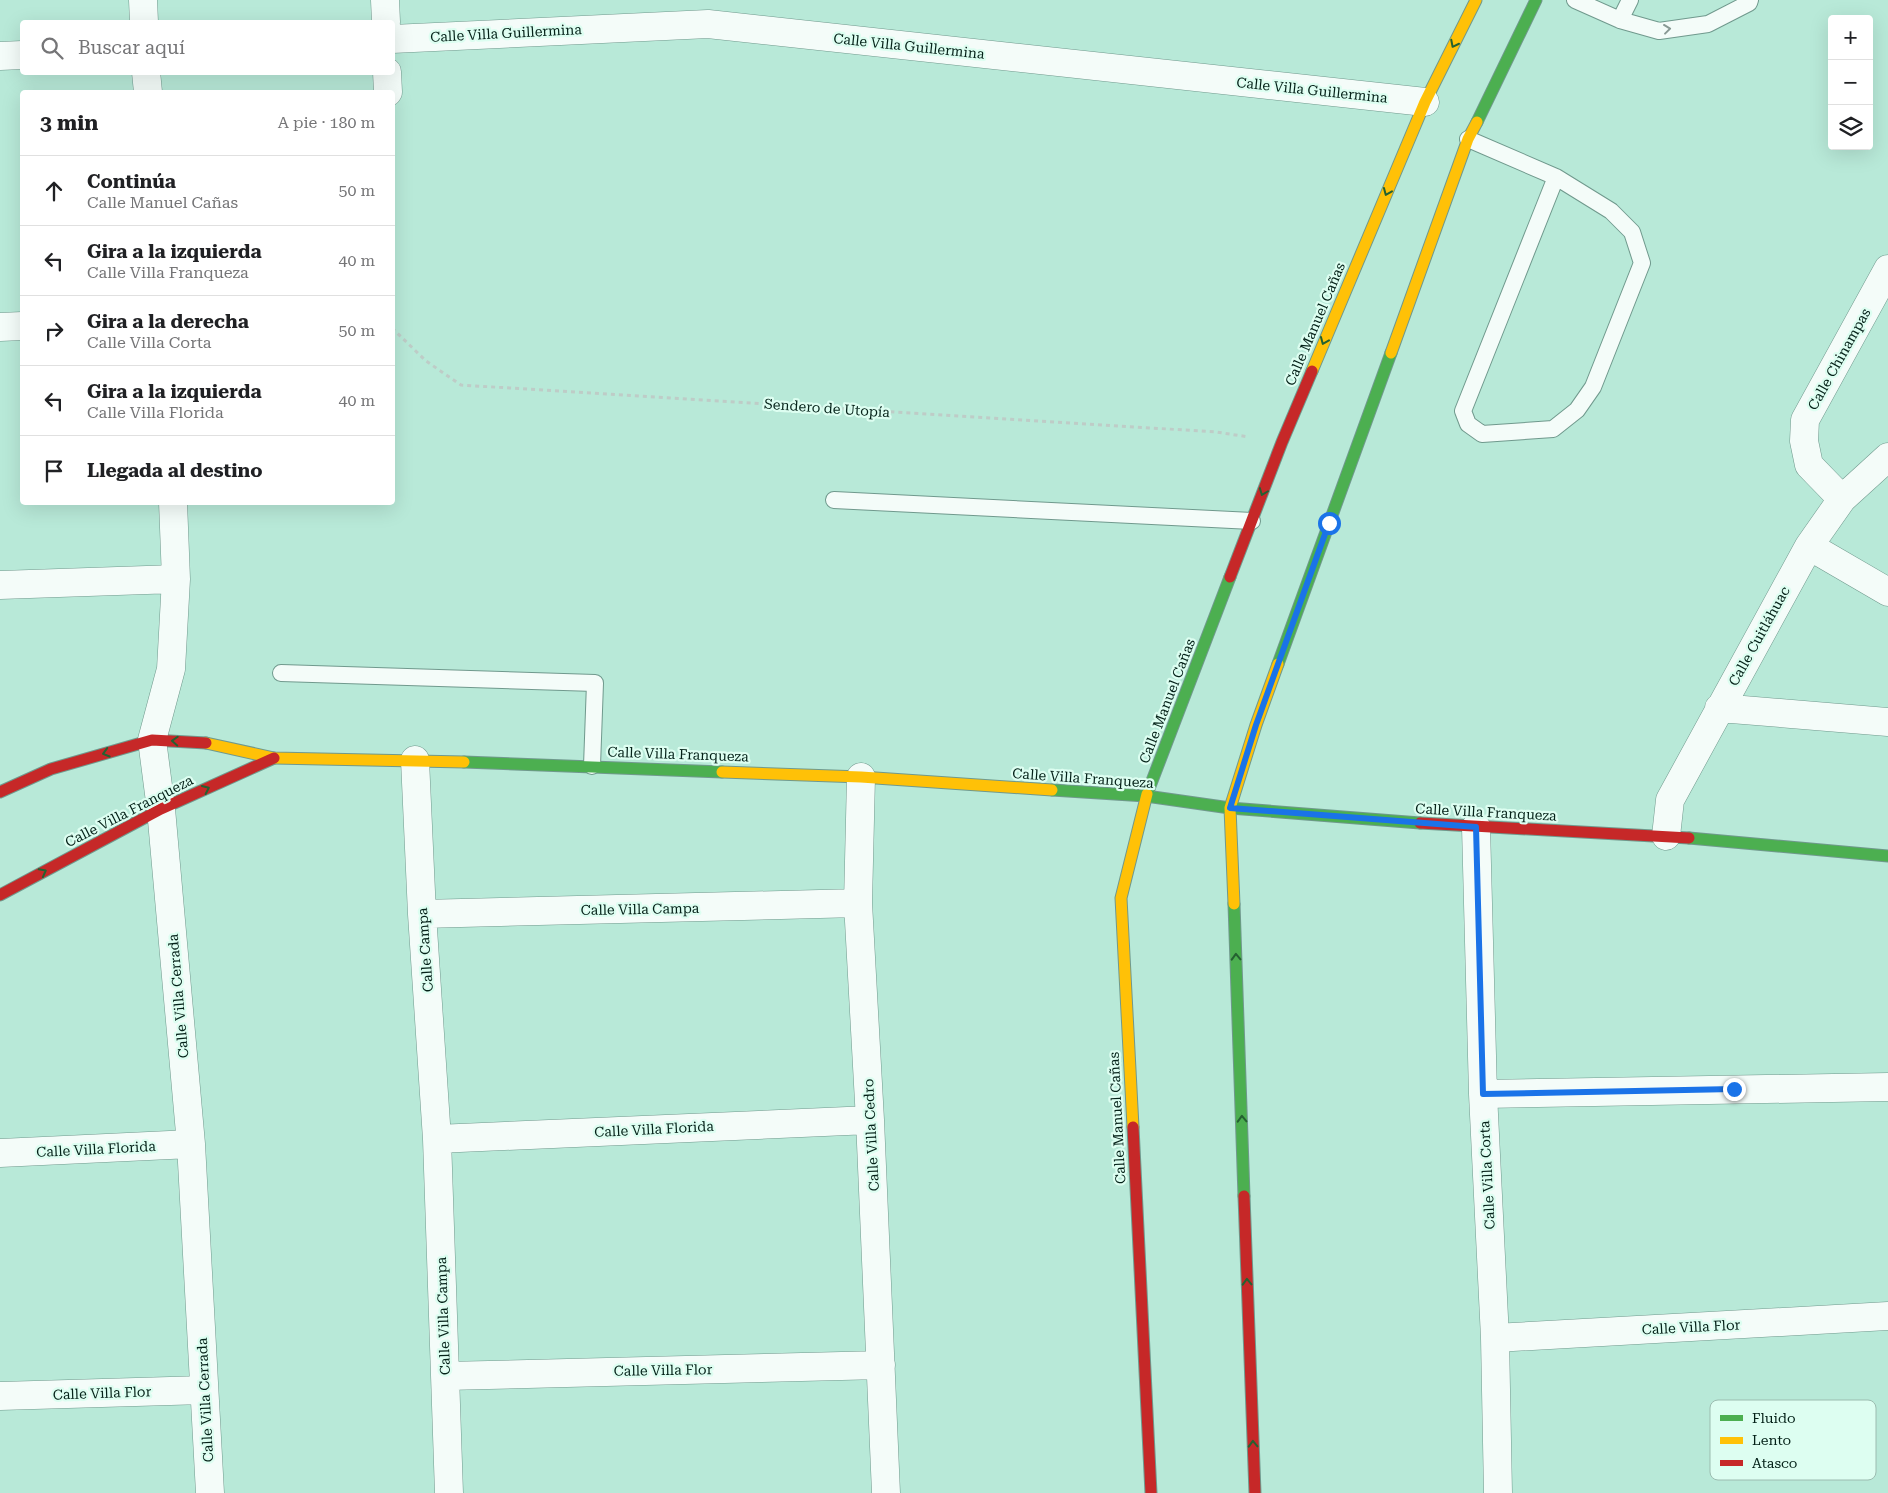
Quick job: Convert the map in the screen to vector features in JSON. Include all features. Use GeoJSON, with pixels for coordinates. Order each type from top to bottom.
{"type":"FeatureCollection","features":[{"type":"Feature","properties":{"kind":"street"},"geometry":{"type":"LineString","coordinates":[[143,0],[144,20]]}},
{"type":"Feature","properties":{"kind":"street"},"geometry":{"type":"LineString","coordinates":[[386,0],[386,20]]}},
{"type":"Feature","properties":{"kind":"street","name":"Calle Manuel Cañas"},"geometry":{"type":"LineString","coordinates":[[1151,1493],[1121,898],[1146,796],[1282,442],[1425,102],[1476,0]]}},
{"type":"Feature","properties":{"kind":"street"},"geometry":{"type":"LineString","coordinates":[[1255,1493],[1230,808],[1256,725],[1468,139],[1536,0]]}},
{"type":"Feature","properties":{"kind":"street","name":"Calle Villa Guillermina"},"geometry":{"type":"LineString","coordinates":[[395,38],[708,24],[1425,102]]}},
{"type":"Feature","properties":{"kind":"street"},"geometry":{"type":"LineString","coordinates":[[0,56],[20,55]]}},
{"type":"Feature","properties":{"kind":"street"},"geometry":{"type":"LineString","coordinates":[[146,75],[148,90]]}},
{"type":"Feature","properties":{"kind":"street"},"geometry":{"type":"LineString","coordinates":[[387,75],[388,90]]}},
{"type":"Feature","properties":{"kind":"street","name":"Calle Chinampas"},"geometry":{"type":"LineString","coordinates":[[1842,500],[1809,465],[1804,441],[1805,420],[1888,270]]}},
{"type":"Feature","properties":{"kind":"street"},"geometry":{"type":"LineString","coordinates":[[0,327],[20,326]]}},
{"type":"Feature","properties":{"kind":"street","name":"Calle Cuitláhuac"},"geometry":{"type":"LineString","coordinates":[[1666,836],[1670,800],[1809,546],[1842,500],[1888,457]]}},
{"type":"Feature","properties":{"kind":"street","name":"Calle Villa Cerrada"},"geometry":{"type":"LineString","coordinates":[[173,505],[176,579],[171,670],[152,740],[161,809],[191,1144],[210,1493]]}},
{"type":"Feature","properties":{"kind":"street"},"geometry":{"type":"LineString","coordinates":[[1809,546],[1888,592]]}},
{"type":"Feature","properties":{"kind":"street"},"geometry":{"type":"LineString","coordinates":[[0,585],[176,579]]}},
{"type":"Feature","properties":{"kind":"street"},"geometry":{"type":"LineString","coordinates":[[1719,708],[1888,722]]}},
{"type":"Feature","properties":{"kind":"street","name":"Calle Villa Franqueza"},"geometry":{"type":"LineString","coordinates":[[0,792],[51,768],[152,740],[213,743],[274,758],[415,760],[861,777],[1146,796],[1230,808],[1476,827],[1666,836],[1888,856]]}},
{"type":"Feature","properties":{"kind":"street","name":"Calle Villa Franqueza"},"geometry":{"type":"LineString","coordinates":[[0,895],[161,809],[274,758]]}},
{"type":"Feature","properties":{"kind":"street","name":"Calle Campa"},"geometry":{"type":"LineString","coordinates":[[415,760],[422,914],[437,1139]]}},
{"type":"Feature","properties":{"kind":"street","name":"Calle Villa Cedro"},"geometry":{"type":"LineString","coordinates":[[861,777],[858,904],[870,1120],[886,1493]]}},
{"type":"Feature","properties":{"kind":"street","name":"Calle Villa Corta"},"geometry":{"type":"LineString","coordinates":[[1476,827],[1483,1094],[1495,1338],[1498,1493]]}},
{"type":"Feature","properties":{"kind":"street","name":"Calle Villa Campa"},"geometry":{"type":"LineString","coordinates":[[422,914],[858,904]]}},
{"type":"Feature","properties":{"kind":"street"},"geometry":{"type":"LineString","coordinates":[[1483,1094],[1888,1087]]}},
{"type":"Feature","properties":{"kind":"street","name":"Calle Villa Florida"},"geometry":{"type":"LineString","coordinates":[[437,1139],[870,1120]]}},
{"type":"Feature","properties":{"kind":"street","name":"Calle Villa Campa"},"geometry":{"type":"LineString","coordinates":[[437,1139],[446,1376],[448,1493]]}},
{"type":"Feature","properties":{"kind":"street","name":"Calle Villa Florida"},"geometry":{"type":"LineString","coordinates":[[0,1153],[191,1144]]}},
{"type":"Feature","properties":{"kind":"street","name":"Calle Villa Flor"},"geometry":{"type":"LineString","coordinates":[[1495,1338],[1888,1316]]}},
{"type":"Feature","properties":{"kind":"street","name":"Calle Villa Flor"},"geometry":{"type":"LineString","coordinates":[[446,1376],[881,1365]]}},
{"type":"Feature","properties":{"kind":"street","name":"Calle Villa Flor"},"geometry":{"type":"LineString","coordinates":[[0,1396],[204,1390]]}},
{"type":"Feature","properties":{"kind":"lane"},"geometry":{"type":"LineString","coordinates":[[1575,0],[1620,20],[1659,31],[1708,24],[1749,3],[1750,0]]}},
{"type":"Feature","properties":{"kind":"lane"},"geometry":{"type":"LineString","coordinates":[[1620,20],[1630,0]]}},
{"type":"Feature","properties":{"kind":"lane"},"geometry":{"type":"LineString","coordinates":[[1468,139],[1556,178],[1611,211],[1632,232],[1642,263],[1593,387],[1577,410],[1553,428],[1482,434],[1468,424],[1463,411],[1556,178]]}},
{"type":"Feature","properties":{"kind":"lane"},"geometry":{"type":"LineString","coordinates":[[834,500],[1252,521]]}},
{"type":"Feature","properties":{"kind":"lane"},"geometry":{"type":"LineString","coordinates":[[281,673],[595,683],[592,766]]}},
{"type":"Feature","properties":{"kind":"path","name":"Sendero de Utopía"},"geometry":{"type":"LineString","coordinates":[[395,331],[426,360],[461,385],[1216,432],[1282,442]]}},
{"type":"Feature","properties":{"kind":"traffic: fast"},"geometry":{"type":"LineString","coordinates":[[1477,122],[1536,0]]}},
{"type":"Feature","properties":{"kind":"traffic: fast"},"geometry":{"type":"LineString","coordinates":[[1278,664],[1391,353]]}},
{"type":"Feature","properties":{"kind":"traffic: fast"},"geometry":{"type":"LineString","coordinates":[[1147,794],[1230,577]]}},
{"type":"Feature","properties":{"kind":"traffic: fast"},"geometry":{"type":"LineString","coordinates":[[464,762],[722,772]]}},
{"type":"Feature","properties":{"kind":"traffic: fast"},"geometry":{"type":"LineString","coordinates":[[1052,790],[1146,796],[1230,808],[1420,823]]}},
{"type":"Feature","properties":{"kind":"traffic: fast"},"geometry":{"type":"LineString","coordinates":[[1689,838],[1888,856]]}},
{"type":"Feature","properties":{"kind":"traffic: fast"},"geometry":{"type":"LineString","coordinates":[[1234,904],[1244,1196]]}},
{"type":"Feature","properties":{"kind":"traffic: slow"},"geometry":{"type":"LineString","coordinates":[[1312,371],[1425,102],[1476,0]]}},
{"type":"Feature","properties":{"kind":"traffic: slow"},"geometry":{"type":"LineString","coordinates":[[1391,353],[1468,139],[1477,122]]}},
{"type":"Feature","properties":{"kind":"traffic: slow"},"geometry":{"type":"LineString","coordinates":[[1234,904],[1230,808],[1256,725],[1278,664]]}},
{"type":"Feature","properties":{"kind":"traffic: slow"},"geometry":{"type":"LineString","coordinates":[[206,743],[274,758],[464,762]]}},
{"type":"Feature","properties":{"kind":"traffic: slow"},"geometry":{"type":"LineString","coordinates":[[722,772],[861,777],[1052,790]]}},
{"type":"Feature","properties":{"kind":"traffic: slow"},"geometry":{"type":"LineString","coordinates":[[1133,1127],[1121,898],[1147,794]]}},
{"type":"Feature","properties":{"kind":"traffic: jam"},"geometry":{"type":"LineString","coordinates":[[1230,577],[1282,442],[1312,371]]}},
{"type":"Feature","properties":{"kind":"traffic: jam"},"geometry":{"type":"LineString","coordinates":[[0,792],[51,769],[152,740],[206,743]]}},
{"type":"Feature","properties":{"kind":"traffic: jam"},"geometry":{"type":"LineString","coordinates":[[0,895],[161,809],[274,758]]}},
{"type":"Feature","properties":{"kind":"traffic: jam"},"geometry":{"type":"LineString","coordinates":[[1420,823],[1689,838]]}},
{"type":"Feature","properties":{"kind":"traffic: jam"},"geometry":{"type":"LineString","coordinates":[[1133,1127],[1151,1493]]}},
{"type":"Feature","properties":{"kind":"traffic: jam"},"geometry":{"type":"LineString","coordinates":[[1244,1196],[1255,1493]]}},
{"type":"Feature","properties":{"kind":"route"},"geometry":{"type":"LineString","coordinates":[[1329,523],[1256,725],[1230,808],[1476,827],[1483,1094],[1734,1089]]}}]}
